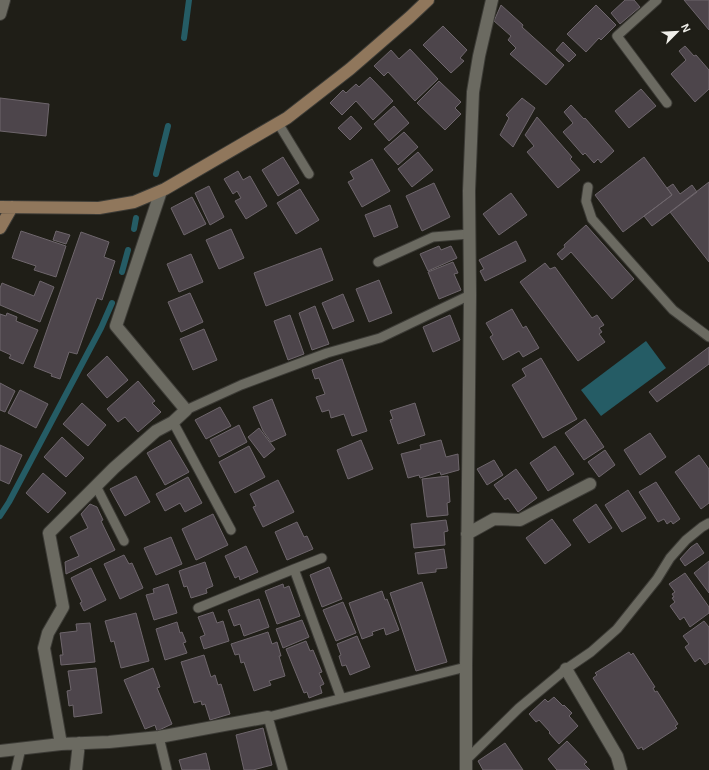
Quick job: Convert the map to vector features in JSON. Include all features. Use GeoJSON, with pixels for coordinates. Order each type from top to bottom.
{"type":"FeatureCollection","features":[{"type":"Feature","properties":{"kind":"street"},"geometry":{"type":"LineString","coordinates":[[0,14],[4,0]]}},
{"type":"Feature","properties":{"kind":"street"},"geometry":{"type":"LineString","coordinates":[[0,228],[6,207],[99,208],[134,202],[165,189],[287,118],[350,69],[428,0]]}},
{"type":"Feature","properties":{"kind":"street"},"geometry":{"type":"LineString","coordinates":[[466,765],[470,295],[468,191],[473,92],[478,56],[492,0]]}},
{"type":"Feature","properties":{"kind":"street"},"geometry":{"type":"LineString","coordinates":[[61,744],[44,648],[48,633],[63,607],[49,533],[114,468],[156,431],[173,422],[186,410],[116,326],[161,191]]}},
{"type":"Feature","properties":{"kind":"street"},"geometry":{"type":"LineString","coordinates":[[467,534],[494,519],[520,520],[590,484]]}},
{"type":"Feature","properties":{"kind":"street"},"geometry":{"type":"LineString","coordinates":[[566,669],[617,756],[621,770]]}},
{"type":"Feature","properties":{"kind":"street"},"geometry":{"type":"LineString","coordinates":[[0,751],[79,742],[109,742],[158,737],[268,717]]}},
{"type":"Feature","properties":{"kind":"street"},"geometry":{"type":"LineString","coordinates":[[76,770],[79,742]]}},
{"type":"Feature","properties":{"kind":"lane"},"geometry":{"type":"LineString","coordinates":[[658,0],[618,36],[667,103]]}},
{"type":"Feature","properties":{"kind":"lane"},"geometry":{"type":"LineString","coordinates":[[278,123],[310,174]]}},
{"type":"Feature","properties":{"kind":"lane"},"geometry":{"type":"LineString","coordinates":[[588,187],[586,201],[592,219],[673,310],[709,337]]}},
{"type":"Feature","properties":{"kind":"lane"},"geometry":{"type":"LineString","coordinates":[[378,262],[433,237],[469,234]]}},
{"type":"Feature","properties":{"kind":"lane"},"geometry":{"type":"LineString","coordinates":[[186,410],[241,385],[328,353],[380,338],[470,295]]}},
{"type":"Feature","properties":{"kind":"lane"},"geometry":{"type":"LineString","coordinates":[[173,422],[232,530]]}},
{"type":"Feature","properties":{"kind":"lane"},"geometry":{"type":"LineString","coordinates":[[96,486],[124,541]]}},
{"type":"Feature","properties":{"kind":"lane"},"geometry":{"type":"LineString","coordinates":[[466,765],[519,708],[566,669],[591,652],[617,629],[658,579],[670,558],[686,540],[702,527],[709,524]]}},
{"type":"Feature","properties":{"kind":"lane"},"geometry":{"type":"LineString","coordinates":[[198,608],[322,558]]}},
{"type":"Feature","properties":{"kind":"lane"},"geometry":{"type":"LineString","coordinates":[[294,569],[341,698]]}},
{"type":"Feature","properties":{"kind":"lane"},"geometry":{"type":"LineString","coordinates":[[283,770],[268,717],[466,666]]}},
{"type":"Feature","properties":{"kind":"lane"},"geometry":{"type":"LineString","coordinates":[[158,737],[167,770]]}},
{"type":"Feature","properties":{"kind":"lane"},"geometry":{"type":"LineString","coordinates":[[16,770],[21,748]]}},
{"type":"Feature","properties":{"kind":"water"},"geometry":{"type":"Polygon","coordinates":[[[646,341],[666,368],[601,416],[581,390],[646,341]]]}},
{"type":"Feature","properties":{"kind":"building"},"geometry":{"type":"Polygon","coordinates":[[[625,0],[634,0],[640,7],[620,24],[611,13],[625,0]]]}},
{"type":"Feature","properties":{"kind":"building"},"geometry":{"type":"Polygon","coordinates":[[[684,0],[709,0],[709,30],[684,0]]]}},
{"type":"Feature","properties":{"kind":"building"},"geometry":{"type":"Polygon","coordinates":[[[501,5],[523,25],[522,27],[564,65],[546,85],[510,54],[516,48],[508,40],[511,36],[494,21],[501,5]]]}},
{"type":"Feature","properties":{"kind":"building"},"geometry":{"type":"Polygon","coordinates":[[[596,5],[616,25],[601,40],[599,38],[586,52],[567,34],[596,5]]]}},
{"type":"Feature","properties":{"kind":"building"},"geometry":{"type":"Polygon","coordinates":[[[443,26],[467,50],[460,58],[464,61],[451,73],[423,45],[443,26]]]}},
{"type":"Feature","properties":{"kind":"building"},"geometry":{"type":"Polygon","coordinates":[[[563,42],[576,55],[569,62],[556,50],[563,42]]]}},
{"type":"Feature","properties":{"kind":"building"},"geometry":{"type":"Polygon","coordinates":[[[685,46],[694,56],[696,55],[709,70],[709,89],[695,102],[671,74],[686,60],[679,51],[685,46]]]}},
{"type":"Feature","properties":{"kind":"building"},"geometry":{"type":"Polygon","coordinates":[[[410,49],[438,79],[415,101],[388,72],[384,76],[374,66],[391,50],[399,59],[410,49]]]}},
{"type":"Feature","properties":{"kind":"building"},"geometry":{"type":"Polygon","coordinates":[[[370,77],[393,101],[373,120],[356,101],[342,115],[330,103],[343,90],[346,93],[356,84],[359,87],[370,77]]]}},
{"type":"Feature","properties":{"kind":"building"},"geometry":{"type":"Polygon","coordinates":[[[439,81],[461,102],[455,108],[461,114],[445,130],[417,103],[439,81]]]}},
{"type":"Feature","properties":{"kind":"building"},"geometry":{"type":"Polygon","coordinates":[[[641,89],[656,106],[629,128],[615,111],[641,89]]]}},
{"type":"Feature","properties":{"kind":"building"},"geometry":{"type":"Polygon","coordinates":[[[0,98],[49,104],[46,136],[0,131],[0,98]]]}},
{"type":"Feature","properties":{"kind":"building"},"geometry":{"type":"Polygon","coordinates":[[[522,98],[535,108],[513,147],[500,135],[509,118],[506,115],[522,98]]]}},
{"type":"Feature","properties":{"kind":"building"},"geometry":{"type":"Polygon","coordinates":[[[571,105],[584,119],[585,118],[614,151],[601,163],[598,159],[594,163],[585,153],[583,155],[563,132],[573,123],[564,112],[571,105]]]}},
{"type":"Feature","properties":{"kind":"building"},"geometry":{"type":"Polygon","coordinates":[[[394,106],[409,123],[389,141],[374,124],[394,106]]]}},
{"type":"Feature","properties":{"kind":"building"},"geometry":{"type":"Polygon","coordinates":[[[351,116],[362,128],[350,140],[338,128],[351,116]]]}},
{"type":"Feature","properties":{"kind":"building"},"geometry":{"type":"Polygon","coordinates":[[[537,117],[572,157],[570,159],[580,170],[558,188],[527,152],[534,146],[525,135],[537,117]]]}},
{"type":"Feature","properties":{"kind":"building"},"geometry":{"type":"Polygon","coordinates":[[[404,132],[418,147],[398,165],[384,149],[404,132]]]}},
{"type":"Feature","properties":{"kind":"building"},"geometry":{"type":"Polygon","coordinates":[[[418,152],[433,170],[412,187],[398,169],[418,152]]]}},
{"type":"Feature","properties":{"kind":"building"},"geometry":{"type":"Polygon","coordinates":[[[283,157],[299,183],[278,196],[262,170],[283,157]]]}},
{"type":"Feature","properties":{"kind":"building"},"geometry":{"type":"Polygon","coordinates":[[[644,157],[672,195],[623,232],[595,195],[644,157]]]}},
{"type":"Feature","properties":{"kind":"building"},"geometry":{"type":"Polygon","coordinates":[[[372,159],[390,191],[362,207],[348,182],[354,179],[350,172],[372,159]]]}},
{"type":"Feature","properties":{"kind":"building"},"geometry":{"type":"Polygon","coordinates":[[[238,171],[243,180],[250,176],[267,206],[246,219],[235,201],[241,198],[237,191],[233,194],[224,179],[238,171]]]}},
{"type":"Feature","properties":{"kind":"building"},"geometry":{"type":"Polygon","coordinates":[[[709,182],[709,262],[670,212],[709,182]]]}},
{"type":"Feature","properties":{"kind":"building"},"geometry":{"type":"Polygon","coordinates":[[[434,183],[450,217],[422,231],[406,196],[434,183]]]}},
{"type":"Feature","properties":{"kind":"building"},"geometry":{"type":"Polygon","coordinates":[[[673,184],[680,194],[692,185],[697,192],[652,226],[644,216],[672,195],[667,188],[673,184]]]}},
{"type":"Feature","properties":{"kind":"building"},"geometry":{"type":"Polygon","coordinates":[[[209,186],[224,217],[210,225],[195,193],[209,186]]]}},
{"type":"Feature","properties":{"kind":"building"},"geometry":{"type":"Polygon","coordinates":[[[300,189],[319,220],[296,234],[277,203],[300,189]]]}},
{"type":"Feature","properties":{"kind":"building"},"geometry":{"type":"Polygon","coordinates":[[[511,193],[527,215],[499,235],[483,214],[511,193]]]}},
{"type":"Feature","properties":{"kind":"building"},"geometry":{"type":"Polygon","coordinates":[[[192,197],[206,224],[184,235],[171,208],[192,197]]]}},
{"type":"Feature","properties":{"kind":"building"},"geometry":{"type":"Polygon","coordinates":[[[390,205],[398,227],[374,237],[365,215],[390,205]]]}},
{"type":"Feature","properties":{"kind":"building"},"geometry":{"type":"Polygon","coordinates":[[[586,225],[634,279],[612,299],[571,252],[562,260],[557,254],[565,247],[564,245],[586,225]]]}},
{"type":"Feature","properties":{"kind":"building"},"geometry":{"type":"Polygon","coordinates":[[[231,229],[244,258],[219,269],[206,240],[231,229]]]}},
{"type":"Feature","properties":{"kind":"building"},"geometry":{"type":"Polygon","coordinates":[[[21,231],[66,246],[56,277],[34,270],[36,266],[12,258],[21,231]]]}},
{"type":"Feature","properties":{"kind":"building"},"geometry":{"type":"Polygon","coordinates":[[[56,231],[70,235],[66,244],[53,240],[56,231]]]}},
{"type":"Feature","properties":{"kind":"building"},"geometry":{"type":"Polygon","coordinates":[[[81,232],[109,242],[104,257],[115,261],[102,300],[97,298],[77,354],[69,352],[60,379],[34,367],[81,232]]]}},
{"type":"Feature","properties":{"kind":"building"},"geometry":{"type":"Polygon","coordinates":[[[516,241],[526,261],[485,281],[480,271],[484,269],[479,260],[516,241]]]}},
{"type":"Feature","properties":{"kind":"building"},"geometry":{"type":"Polygon","coordinates":[[[439,246],[441,250],[451,246],[457,258],[428,271],[420,254],[439,246]]]}},
{"type":"Feature","properties":{"kind":"building"},"geometry":{"type":"Polygon","coordinates":[[[321,248],[333,280],[266,306],[254,273],[321,248]]]}},
{"type":"Feature","properties":{"kind":"building"},"geometry":{"type":"Polygon","coordinates":[[[191,254],[203,282],[179,292],[167,264],[191,254]]]}},
{"type":"Feature","properties":{"kind":"building"},"geometry":{"type":"Polygon","coordinates":[[[453,262],[458,273],[454,274],[461,290],[439,299],[428,272],[453,262]]]}},
{"type":"Feature","properties":{"kind":"building"},"geometry":{"type":"Polygon","coordinates":[[[545,263],[550,269],[555,267],[592,318],[597,315],[604,325],[599,328],[602,332],[599,334],[605,342],[578,361],[520,282],[545,263]]]}},
{"type":"Feature","properties":{"kind":"building"},"geometry":{"type":"Polygon","coordinates":[[[379,280],[392,313],[369,322],[356,289],[379,280]]]}},
{"type":"Feature","properties":{"kind":"building"},"geometry":{"type":"Polygon","coordinates":[[[40,281],[54,287],[40,322],[0,305],[0,288],[2,283],[34,296],[40,281]]]}},
{"type":"Feature","properties":{"kind":"building"},"geometry":{"type":"Polygon","coordinates":[[[190,293],[203,322],[181,332],[168,302],[190,293]]]}},
{"type":"Feature","properties":{"kind":"building"},"geometry":{"type":"Polygon","coordinates":[[[343,294],[354,321],[333,329],[322,303],[343,294]]]}},
{"type":"Feature","properties":{"kind":"building"},"geometry":{"type":"Polygon","coordinates":[[[315,306],[329,344],[312,350],[299,313],[315,306]]]}},
{"type":"Feature","properties":{"kind":"building"},"geometry":{"type":"Polygon","coordinates":[[[512,309],[523,328],[526,326],[539,348],[523,357],[519,351],[503,360],[490,337],[493,335],[486,323],[512,309]]]}},
{"type":"Feature","properties":{"kind":"building"},"geometry":{"type":"Polygon","coordinates":[[[7,313],[17,317],[16,321],[38,330],[23,364],[9,358],[11,355],[0,350],[0,314],[6,316],[7,313]]]}},
{"type":"Feature","properties":{"kind":"building"},"geometry":{"type":"Polygon","coordinates":[[[290,315],[304,354],[288,360],[274,321],[290,315]]]}},
{"type":"Feature","properties":{"kind":"building"},"geometry":{"type":"Polygon","coordinates":[[[450,315],[460,340],[433,352],[423,327],[450,315]]]}},
{"type":"Feature","properties":{"kind":"building"},"geometry":{"type":"Polygon","coordinates":[[[204,329],[217,360],[193,370],[180,339],[204,329]]]}},
{"type":"Feature","properties":{"kind":"building"},"geometry":{"type":"Polygon","coordinates":[[[709,347],[709,364],[657,402],[649,392],[709,347]]]}},
{"type":"Feature","properties":{"kind":"building"},"geometry":{"type":"Polygon","coordinates":[[[107,356],[128,380],[107,398],[87,375],[107,356]]]}},
{"type":"Feature","properties":{"kind":"building"},"geometry":{"type":"Polygon","coordinates":[[[541,358],[577,419],[543,438],[512,385],[526,376],[522,369],[541,358]]]}},
{"type":"Feature","properties":{"kind":"building"},"geometry":{"type":"Polygon","coordinates":[[[342,359],[367,431],[352,436],[344,414],[331,418],[329,410],[322,412],[316,397],[325,394],[319,378],[315,379],[312,370],[342,359]]]}},
{"type":"Feature","properties":{"kind":"building"},"geometry":{"type":"Polygon","coordinates":[[[138,381],[155,401],[152,403],[161,412],[138,432],[125,417],[118,422],[107,409],[138,381]]]}},
{"type":"Feature","properties":{"kind":"building"},"geometry":{"type":"Polygon","coordinates":[[[0,383],[15,391],[5,412],[0,410],[0,383]]]}},
{"type":"Feature","properties":{"kind":"building"},"geometry":{"type":"Polygon","coordinates":[[[20,390],[48,404],[36,428],[8,413],[20,390]]]}},
{"type":"Feature","properties":{"kind":"building"},"geometry":{"type":"Polygon","coordinates":[[[272,399],[286,435],[271,442],[263,431],[253,407],[272,399]]]}},
{"type":"Feature","properties":{"kind":"building"},"geometry":{"type":"Polygon","coordinates":[[[82,403],[106,425],[88,446],[63,424],[82,403]]]}},
{"type":"Feature","properties":{"kind":"building"},"geometry":{"type":"Polygon","coordinates":[[[415,403],[425,435],[398,444],[390,420],[393,419],[390,411],[415,403]]]}},
{"type":"Feature","properties":{"kind":"building"},"geometry":{"type":"Polygon","coordinates":[[[220,407],[231,426],[206,439],[195,420],[220,407]]]}},
{"type":"Feature","properties":{"kind":"building"},"geometry":{"type":"Polygon","coordinates":[[[585,419],[604,447],[584,460],[565,433],[585,419]]]}},
{"type":"Feature","properties":{"kind":"building"},"geometry":{"type":"Polygon","coordinates":[[[239,425],[247,442],[219,457],[210,440],[239,425]]]}},
{"type":"Feature","properties":{"kind":"building"},"geometry":{"type":"Polygon","coordinates":[[[259,428],[275,449],[264,458],[248,437],[259,428]]]}},
{"type":"Feature","properties":{"kind":"building"},"geometry":{"type":"Polygon","coordinates":[[[650,433],[666,457],[640,475],[624,450],[650,433]]]}},
{"type":"Feature","properties":{"kind":"building"},"geometry":{"type":"Polygon","coordinates":[[[62,437],[84,458],[66,477],[44,457],[62,437]]]}},
{"type":"Feature","properties":{"kind":"building"},"geometry":{"type":"Polygon","coordinates":[[[170,440],[189,472],[165,485],[147,453],[170,440]]]}},
{"type":"Feature","properties":{"kind":"building"},"geometry":{"type":"Polygon","coordinates":[[[361,440],[373,469],[348,479],[337,450],[361,440]]]}},
{"type":"Feature","properties":{"kind":"building"},"geometry":{"type":"Polygon","coordinates":[[[441,440],[446,457],[458,454],[459,470],[441,475],[440,472],[420,478],[419,475],[408,478],[401,454],[421,449],[420,445],[441,440]]]}},
{"type":"Feature","properties":{"kind":"building"},"geometry":{"type":"Polygon","coordinates":[[[0,445],[22,455],[9,484],[0,480],[0,445]]]}},
{"type":"Feature","properties":{"kind":"building"},"geometry":{"type":"Polygon","coordinates":[[[249,446],[265,477],[235,493],[219,462],[249,446]]]}},
{"type":"Feature","properties":{"kind":"building"},"geometry":{"type":"Polygon","coordinates":[[[555,446],[574,474],[548,491],[530,463],[555,446]]]}},
{"type":"Feature","properties":{"kind":"building"},"geometry":{"type":"Polygon","coordinates":[[[605,450],[615,465],[599,477],[588,462],[605,450]]]}},
{"type":"Feature","properties":{"kind":"building"},"geometry":{"type":"Polygon","coordinates":[[[699,455],[709,469],[709,503],[701,509],[675,472],[699,455]]]}},
{"type":"Feature","properties":{"kind":"building"},"geometry":{"type":"Polygon","coordinates":[[[494,460],[503,475],[487,485],[477,469],[494,460]]]}},
{"type":"Feature","properties":{"kind":"building"},"geometry":{"type":"Polygon","coordinates":[[[516,469],[537,498],[518,512],[508,498],[505,500],[494,485],[516,469]]]}},
{"type":"Feature","properties":{"kind":"building"},"geometry":{"type":"Polygon","coordinates":[[[43,473],[66,493],[48,513],[26,493],[43,473]]]}},
{"type":"Feature","properties":{"kind":"building"},"geometry":{"type":"Polygon","coordinates":[[[136,476],[150,502],[125,516],[110,489],[136,476]]]}},
{"type":"Feature","properties":{"kind":"building"},"geometry":{"type":"Polygon","coordinates":[[[448,476],[450,502],[447,503],[448,515],[427,517],[422,479],[448,476]]]}},
{"type":"Feature","properties":{"kind":"building"},"geometry":{"type":"Polygon","coordinates":[[[188,477],[202,503],[185,512],[180,503],[165,511],[156,494],[188,477]]]}},
{"type":"Feature","properties":{"kind":"building"},"geometry":{"type":"Polygon","coordinates":[[[278,480],[294,512],[263,527],[253,507],[256,506],[250,494],[278,480]]]}},
{"type":"Feature","properties":{"kind":"building"},"geometry":{"type":"Polygon","coordinates":[[[656,482],[680,519],[673,524],[671,521],[667,524],[664,519],[658,522],[639,492],[656,482]]]}},
{"type":"Feature","properties":{"kind":"building"},"geometry":{"type":"Polygon","coordinates":[[[628,490],[646,518],[622,532],[605,505],[628,490]]]}},
{"type":"Feature","properties":{"kind":"building"},"geometry":{"type":"Polygon","coordinates":[[[90,504],[97,507],[103,520],[101,521],[115,550],[66,574],[65,562],[79,556],[70,537],[88,528],[81,514],[90,504]]]}},
{"type":"Feature","properties":{"kind":"building"},"geometry":{"type":"Polygon","coordinates":[[[596,504],[612,528],[589,543],[573,520],[596,504]]]}},
{"type":"Feature","properties":{"kind":"building"},"geometry":{"type":"Polygon","coordinates":[[[213,514],[228,545],[196,560],[182,529],[213,514]]]}},
{"type":"Feature","properties":{"kind":"building"},"geometry":{"type":"Polygon","coordinates":[[[552,519],[571,545],[545,564],[526,538],[552,519]]]}},
{"type":"Feature","properties":{"kind":"building"},"geometry":{"type":"Polygon","coordinates":[[[446,520],[448,531],[444,532],[445,545],[414,548],[411,524],[446,520]]]}},
{"type":"Feature","properties":{"kind":"building"},"geometry":{"type":"Polygon","coordinates":[[[297,522],[304,537],[307,536],[313,549],[287,560],[275,532],[297,522]]]}},
{"type":"Feature","properties":{"kind":"building"},"geometry":{"type":"Polygon","coordinates":[[[171,537],[182,564],[156,575],[144,548],[171,537]]]}},
{"type":"Feature","properties":{"kind":"building"},"geometry":{"type":"Polygon","coordinates":[[[697,543],[704,553],[685,566],[680,559],[697,543]]]}},
{"type":"Feature","properties":{"kind":"building"},"geometry":{"type":"Polygon","coordinates":[[[246,546],[258,572],[240,580],[239,576],[235,578],[225,556],[246,546]]]}},
{"type":"Feature","properties":{"kind":"building"},"geometry":{"type":"Polygon","coordinates":[[[444,549],[447,568],[436,569],[436,572],[418,574],[415,553],[444,549]]]}},
{"type":"Feature","properties":{"kind":"building"},"geometry":{"type":"Polygon","coordinates":[[[124,555],[129,564],[132,563],[143,588],[120,599],[104,564],[124,555]]]}},
{"type":"Feature","properties":{"kind":"building"},"geometry":{"type":"Polygon","coordinates":[[[709,561],[709,593],[694,573],[709,561]]]}},
{"type":"Feature","properties":{"kind":"building"},"geometry":{"type":"Polygon","coordinates":[[[205,562],[213,586],[206,589],[207,593],[191,598],[187,586],[184,587],[179,571],[205,562]]]}},
{"type":"Feature","properties":{"kind":"building"},"geometry":{"type":"Polygon","coordinates":[[[329,567],[342,599],[322,607],[310,575],[329,567]]]}},
{"type":"Feature","properties":{"kind":"building"},"geometry":{"type":"Polygon","coordinates":[[[91,568],[106,600],[84,611],[80,603],[82,602],[71,578],[91,568]]]}},
{"type":"Feature","properties":{"kind":"building"},"geometry":{"type":"Polygon","coordinates":[[[685,573],[709,607],[709,613],[690,627],[684,617],[680,620],[670,606],[675,602],[672,598],[674,597],[672,594],[675,592],[669,584],[685,573]]]}},
{"type":"Feature","properties":{"kind":"building"},"geometry":{"type":"Polygon","coordinates":[[[422,582],[447,662],[416,671],[390,593],[422,582]]]}},
{"type":"Feature","properties":{"kind":"building"},"geometry":{"type":"Polygon","coordinates":[[[168,584],[177,613],[154,620],[146,595],[154,593],[153,589],[168,584]]]}},
{"type":"Feature","properties":{"kind":"building"},"geometry":{"type":"Polygon","coordinates":[[[283,584],[284,588],[289,586],[300,616],[277,624],[265,591],[283,584]]]}},
{"type":"Feature","properties":{"kind":"building"},"geometry":{"type":"Polygon","coordinates":[[[382,591],[385,600],[387,599],[399,630],[386,635],[384,628],[372,632],[373,635],[362,639],[349,603],[382,591]]]}},
{"type":"Feature","properties":{"kind":"building"},"geometry":{"type":"Polygon","coordinates":[[[259,599],[269,627],[244,636],[240,624],[234,626],[228,610],[259,599]]]}},
{"type":"Feature","properties":{"kind":"building"},"geometry":{"type":"Polygon","coordinates":[[[343,602],[356,633],[336,641],[323,610],[343,602]]]}},
{"type":"Feature","properties":{"kind":"building"},"geometry":{"type":"Polygon","coordinates":[[[213,612],[217,623],[223,621],[229,641],[204,649],[200,637],[205,635],[198,617],[213,612]]]}},
{"type":"Feature","properties":{"kind":"building"},"geometry":{"type":"Polygon","coordinates":[[[136,613],[149,661],[121,668],[114,641],[111,642],[105,621],[136,613]]]}},
{"type":"Feature","properties":{"kind":"building"},"geometry":{"type":"Polygon","coordinates":[[[302,620],[309,637],[283,648],[276,629],[302,620]]]}},
{"type":"Feature","properties":{"kind":"building"},"geometry":{"type":"Polygon","coordinates":[[[704,621],[709,627],[709,662],[705,665],[700,658],[695,662],[685,647],[689,644],[683,636],[704,621]]]}},
{"type":"Feature","properties":{"kind":"building"},"geometry":{"type":"Polygon","coordinates":[[[177,622],[180,633],[182,632],[186,642],[183,643],[187,653],[165,660],[156,629],[177,622]]]}},
{"type":"Feature","properties":{"kind":"building"},"geometry":{"type":"Polygon","coordinates":[[[90,623],[95,662],[61,665],[60,655],[63,655],[60,633],[77,631],[76,624],[90,623]]]}},
{"type":"Feature","properties":{"kind":"building"},"geometry":{"type":"Polygon","coordinates":[[[268,632],[272,644],[277,642],[281,656],[279,656],[285,676],[269,681],[271,685],[254,691],[244,662],[241,663],[239,654],[235,655],[231,644],[268,632]]]}},
{"type":"Feature","properties":{"kind":"building"},"geometry":{"type":"Polygon","coordinates":[[[357,636],[370,667],[350,675],[346,665],[342,666],[339,656],[341,655],[337,644],[357,636]]]}},
{"type":"Feature","properties":{"kind":"building"},"geometry":{"type":"Polygon","coordinates":[[[306,641],[310,651],[313,650],[322,672],[319,673],[324,684],[320,686],[322,693],[309,698],[307,692],[304,693],[286,649],[306,641]]]}},
{"type":"Feature","properties":{"kind":"building"},"geometry":{"type":"Polygon","coordinates":[[[629,652],[631,655],[633,653],[655,687],[653,688],[655,692],[657,691],[678,724],[675,726],[677,728],[643,750],[642,747],[638,749],[593,678],[597,675],[595,673],[629,652]]]}},
{"type":"Feature","properties":{"kind":"building"},"geometry":{"type":"Polygon","coordinates":[[[204,655],[211,677],[215,675],[218,685],[221,684],[230,714],[210,720],[205,704],[202,705],[201,701],[194,703],[181,662],[204,655]]]}},
{"type":"Feature","properties":{"kind":"building"},"geometry":{"type":"Polygon","coordinates":[[[96,668],[102,713],[74,717],[73,705],[69,706],[67,691],[71,690],[68,671],[96,668]]]}},
{"type":"Feature","properties":{"kind":"building"},"geometry":{"type":"Polygon","coordinates":[[[153,668],[160,687],[157,688],[172,724],[157,731],[155,725],[145,729],[124,680],[153,668]]]}},
{"type":"Feature","properties":{"kind":"building"},"geometry":{"type":"Polygon","coordinates":[[[554,697],[572,713],[569,716],[578,726],[559,744],[539,720],[536,722],[529,714],[545,699],[548,702],[554,697]]]}},
{"type":"Feature","properties":{"kind":"building"},"geometry":{"type":"Polygon","coordinates":[[[263,728],[272,765],[253,770],[244,770],[236,735],[263,728]]]}},
{"type":"Feature","properties":{"kind":"building"},"geometry":{"type":"Polygon","coordinates":[[[567,741],[587,762],[584,764],[590,770],[557,770],[548,759],[567,741]]]}},
{"type":"Feature","properties":{"kind":"building"},"geometry":{"type":"Polygon","coordinates":[[[505,743],[523,770],[483,770],[478,761],[505,743]]]}},
{"type":"Feature","properties":{"kind":"building"},"geometry":{"type":"Polygon","coordinates":[[[206,753],[210,770],[182,770],[179,760],[206,753]]]}},
{"type":"Feature","properties":{"kind":"waterway"},"geometry":{"type":"LineString","coordinates":[[184,38],[189,0]]}},
{"type":"Feature","properties":{"kind":"waterway"},"geometry":{"type":"LineString","coordinates":[[156,174],[168,126]]}},
{"type":"Feature","properties":{"kind":"waterway"},"geometry":{"type":"LineString","coordinates":[[134,229],[136,218]]}},
{"type":"Feature","properties":{"kind":"waterway"},"geometry":{"type":"LineString","coordinates":[[122,272],[128,250]]}},
{"type":"Feature","properties":{"kind":"waterway"},"geometry":{"type":"LineString","coordinates":[[0,516],[9,502],[101,328],[112,303]]}}]}
